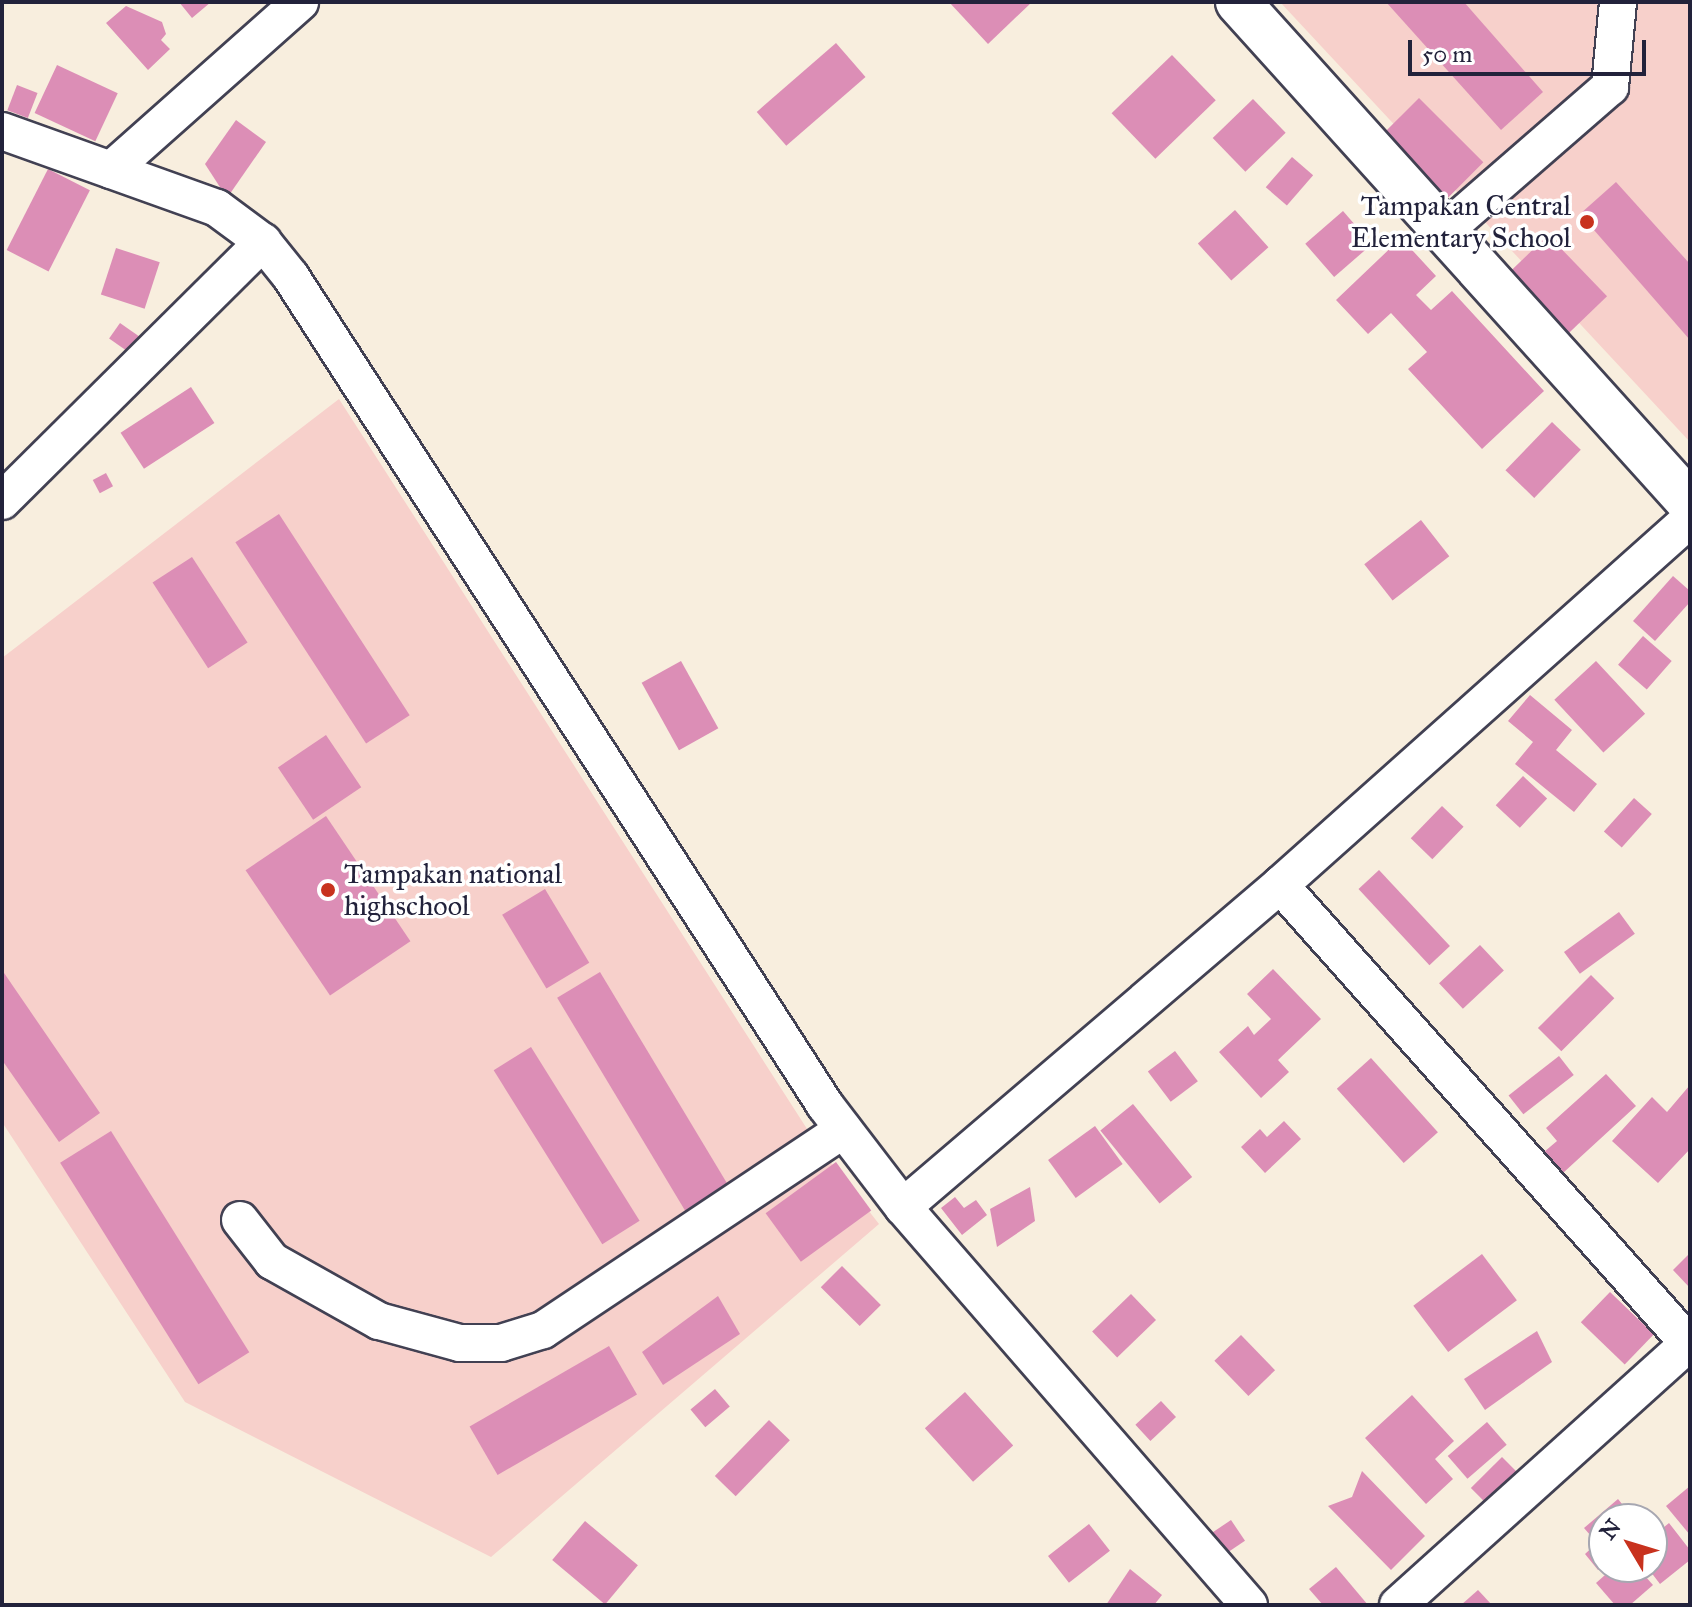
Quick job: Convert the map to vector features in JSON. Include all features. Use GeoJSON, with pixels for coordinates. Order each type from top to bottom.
{"type":"FeatureCollection","features":[{"type":"Feature","properties":{"kind":"main road"},"geometry":{"type":"LineString","coordinates":[[1238,2],[1690,503]]}},
{"type":"Feature","properties":{"kind":"street"},"geometry":{"type":"LineString","coordinates":[[1443,232],[1610,87],[1618,2]]}},
{"type":"Feature","properties":{"kind":"street"},"geometry":{"type":"LineString","coordinates":[[111,170],[296,3]]}},
{"type":"Feature","properties":{"kind":"street"},"geometry":{"type":"LineString","coordinates":[[2,131],[217,208],[263,242],[843,1130],[903,1207],[1249,1605]]}},
{"type":"Feature","properties":{"kind":"street"},"geometry":{"type":"LineString","coordinates":[[2,501],[263,242]]}},
{"type":"Feature","properties":{"kind":"street"},"geometry":{"type":"LineString","coordinates":[[903,1207],[1280,885],[1690,519]]}},
{"type":"Feature","properties":{"kind":"street"},"geometry":{"type":"LineString","coordinates":[[1280,885],[1690,1343],[1398,1605]]}},
{"type":"Feature","properties":{"kind":"street"},"geometry":{"type":"LineString","coordinates":[[240,1220],[272,1261],[379,1321],[460,1343],[501,1343],[543,1330],[843,1130]]}},
{"type":"Feature","properties":{"kind":"shaded area","name":"Tampakan Central Elementary School"},"geometry":{"type":"Polygon","coordinates":[[[1280,2],[1690,2],[1690,442],[1280,2]]]}},
{"type":"Feature","properties":{"kind":"shaded area","name":"Tampakan national highschool"},"geometry":{"type":"Polygon","coordinates":[[[339,399],[818,1146],[879,1224],[491,1557],[185,1402],[2,1122],[2,658],[339,399]]]}},
{"type":"Feature","properties":{"kind":"building"},"geometry":{"type":"Polygon","coordinates":[[[179,2],[211,2],[192,18],[179,2]]]}},
{"type":"Feature","properties":{"kind":"building"},"geometry":{"type":"Polygon","coordinates":[[[949,2],[1032,2],[988,44],[949,2]]]}},
{"type":"Feature","properties":{"kind":"building"},"geometry":{"type":"Polygon","coordinates":[[[1386,2],[1464,2],[1543,92],[1501,130],[1386,2]]]}},
{"type":"Feature","properties":{"kind":"building"},"geometry":{"type":"Polygon","coordinates":[[[126,6],[162,22],[166,34],[161,40],[170,49],[148,70],[106,23],[126,6]]]}},
{"type":"Feature","properties":{"kind":"building"},"geometry":{"type":"Polygon","coordinates":[[[836,43],[866,77],[786,146],[757,112],[836,43]]]}},
{"type":"Feature","properties":{"kind":"building"},"geometry":{"type":"Polygon","coordinates":[[[1172,55],[1216,100],[1155,159],[1112,113],[1172,55]]]}},
{"type":"Feature","properties":{"kind":"building"},"geometry":{"type":"Polygon","coordinates":[[[57,65],[118,93],[95,141],[35,113],[57,65]]]}},
{"type":"Feature","properties":{"kind":"building"},"geometry":{"type":"Polygon","coordinates":[[[17,85],[38,93],[28,118],[7,110],[17,85]]]}},
{"type":"Feature","properties":{"kind":"building"},"geometry":{"type":"Polygon","coordinates":[[[1419,98],[1483,162],[1447,198],[1383,134],[1419,98]]]}},
{"type":"Feature","properties":{"kind":"building"},"geometry":{"type":"Polygon","coordinates":[[[1253,99],[1286,133],[1245,172],[1213,138],[1253,99]]]}},
{"type":"Feature","properties":{"kind":"building"},"geometry":{"type":"Polygon","coordinates":[[[236,120],[266,142],[227,198],[205,164],[236,120]]]}},
{"type":"Feature","properties":{"kind":"building"},"geometry":{"type":"Polygon","coordinates":[[[1292,157],[1313,175],[1287,206],[1266,187],[1292,157]]]}},
{"type":"Feature","properties":{"kind":"building"},"geometry":{"type":"Polygon","coordinates":[[[48,169],[90,190],[49,271],[7,250],[48,169]]]}},
{"type":"Feature","properties":{"kind":"building"},"geometry":{"type":"Polygon","coordinates":[[[1616,182],[1690,264],[1690,340],[1580,214],[1616,182]]]}},
{"type":"Feature","properties":{"kind":"building"},"geometry":{"type":"Polygon","coordinates":[[[1235,210],[1268,247],[1231,281],[1198,243],[1235,210]]]}},
{"type":"Feature","properties":{"kind":"building"},"geometry":{"type":"Polygon","coordinates":[[[1343,211],[1372,244],[1334,277],[1305,244],[1343,211]]]}},
{"type":"Feature","properties":{"kind":"building"},"geometry":{"type":"Polygon","coordinates":[[[1548,235],[1607,296],[1562,339],[1503,278],[1548,235]]]}},
{"type":"Feature","properties":{"kind":"building"},"geometry":{"type":"Polygon","coordinates":[[[1401,238],[1436,276],[1416,295],[1431,310],[1452,291],[1544,391],[1482,449],[1408,369],[1427,352],[1391,313],[1368,334],[1336,300],[1401,238]]]}},
{"type":"Feature","properties":{"kind":"building"},"geometry":{"type":"Polygon","coordinates":[[[116,248],[160,262],[145,309],[101,295],[116,248]]]}},
{"type":"Feature","properties":{"kind":"building"},"geometry":{"type":"Polygon","coordinates":[[[120,323],[140,337],[129,352],[109,339],[120,323]]]}},
{"type":"Feature","properties":{"kind":"building"},"geometry":{"type":"Polygon","coordinates":[[[191,387],[214,423],[144,469],[121,433],[191,387]]]}},
{"type":"Feature","properties":{"kind":"building"},"geometry":{"type":"Polygon","coordinates":[[[1552,422],[1581,450],[1534,498],[1505,470],[1552,422]]]}},
{"type":"Feature","properties":{"kind":"building"},"geometry":{"type":"Polygon","coordinates":[[[106,473],[113,486],[100,493],[93,480],[106,473]]]}},
{"type":"Feature","properties":{"kind":"building"},"geometry":{"type":"Polygon","coordinates":[[[279,514],[410,715],[366,744],[235,542],[279,514]]]}},
{"type":"Feature","properties":{"kind":"building"},"geometry":{"type":"Polygon","coordinates":[[[1421,520],[1449,556],[1393,601],[1364,564],[1421,520]]]}},
{"type":"Feature","properties":{"kind":"building"},"geometry":{"type":"Polygon","coordinates":[[[192,557],[248,643],[208,668],[153,583],[192,557]]]}},
{"type":"Feature","properties":{"kind":"building"},"geometry":{"type":"Polygon","coordinates":[[[1673,576],[1690,591],[1690,602],[1655,641],[1633,621],[1673,576]]]}},
{"type":"Feature","properties":{"kind":"building"},"geometry":{"type":"Polygon","coordinates":[[[1643,636],[1672,661],[1647,690],[1618,665],[1643,636]]]}},
{"type":"Feature","properties":{"kind":"building"},"geometry":{"type":"Polygon","coordinates":[[[681,661],[718,728],[679,750],[642,683],[681,661]]]}},
{"type":"Feature","properties":{"kind":"building"},"geometry":{"type":"Polygon","coordinates":[[[1596,661],[1645,714],[1603,753],[1554,700],[1596,661]]]}},
{"type":"Feature","properties":{"kind":"building"},"geometry":{"type":"Polygon","coordinates":[[[1530,695],[1572,730],[1556,750],[1597,784],[1574,812],[1515,764],[1533,742],[1508,721],[1530,695]]]}},
{"type":"Feature","properties":{"kind":"building"},"geometry":{"type":"Polygon","coordinates":[[[326,735],[361,787],[313,820],[278,767],[326,735]]]}},
{"type":"Feature","properties":{"kind":"building"},"geometry":{"type":"Polygon","coordinates":[[[1523,776],[1547,799],[1520,828],[1496,805],[1523,776]]]}},
{"type":"Feature","properties":{"kind":"building"},"geometry":{"type":"Polygon","coordinates":[[[1634,798],[1652,814],[1622,848],[1604,831],[1634,798]]]}},
{"type":"Feature","properties":{"kind":"building"},"geometry":{"type":"Polygon","coordinates":[[[1442,806],[1464,827],[1432,859],[1411,838],[1442,806]]]}},
{"type":"Feature","properties":{"kind":"building"},"geometry":{"type":"Polygon","coordinates":[[[326,816],[410,941],[330,995],[246,870],[326,816]]]}},
{"type":"Feature","properties":{"kind":"building"},"geometry":{"type":"Polygon","coordinates":[[[1379,870],[1450,946],[1429,965],[1359,889],[1379,870]]]}},
{"type":"Feature","properties":{"kind":"building"},"geometry":{"type":"Polygon","coordinates":[[[545,889],[589,963],[546,988],[502,915],[545,889]]]}},
{"type":"Feature","properties":{"kind":"building"},"geometry":{"type":"Polygon","coordinates":[[[1619,912],[1635,934],[1580,974],[1564,952],[1619,912]]]}},
{"type":"Feature","properties":{"kind":"building"},"geometry":{"type":"Polygon","coordinates":[[[1480,945],[1504,971],[1463,1009],[1439,983],[1480,945]]]}},
{"type":"Feature","properties":{"kind":"building"},"geometry":{"type":"Polygon","coordinates":[[[1273,969],[1321,1019],[1278,1060],[1289,1072],[1261,1098],[1219,1052],[1248,1026],[1254,1035],[1271,1019],[1247,994],[1273,969]]]}},
{"type":"Feature","properties":{"kind":"building"},"geometry":{"type":"Polygon","coordinates":[[[2,970],[100,1113],[59,1142],[2,1060],[2,970]]]}},
{"type":"Feature","properties":{"kind":"building"},"geometry":{"type":"Polygon","coordinates":[[[600,972],[730,1189],[687,1215],[557,998],[600,972]]]}},
{"type":"Feature","properties":{"kind":"building"},"geometry":{"type":"Polygon","coordinates":[[[1591,975],[1614,998],[1561,1051],[1538,1028],[1591,975]]]}},
{"type":"Feature","properties":{"kind":"building"},"geometry":{"type":"Polygon","coordinates":[[[531,1047],[640,1221],[602,1244],[494,1070],[531,1047]]]}},
{"type":"Feature","properties":{"kind":"building"},"geometry":{"type":"Polygon","coordinates":[[[1175,1051],[1198,1081],[1171,1102],[1148,1071],[1175,1051]]]}},
{"type":"Feature","properties":{"kind":"building"},"geometry":{"type":"Polygon","coordinates":[[[1559,1056],[1574,1075],[1523,1114],[1509,1095],[1559,1056]]]}},
{"type":"Feature","properties":{"kind":"building"},"geometry":{"type":"Polygon","coordinates":[[[1371,1058],[1438,1132],[1404,1163],[1337,1089],[1371,1058]]]}},
{"type":"Feature","properties":{"kind":"building"},"geometry":{"type":"Polygon","coordinates":[[[1606,1074],[1636,1106],[1563,1173],[1544,1152],[1557,1141],[1546,1128],[1606,1074]]]}},
{"type":"Feature","properties":{"kind":"building"},"geometry":{"type":"Polygon","coordinates":[[[1690,1085],[1690,1149],[1658,1183],[1612,1141],[1652,1097],[1667,1112],[1690,1085]]]}},
{"type":"Feature","properties":{"kind":"building"},"geometry":{"type":"Polygon","coordinates":[[[1133,1104],[1192,1177],[1160,1203],[1100,1130],[1133,1104]]]}},
{"type":"Feature","properties":{"kind":"building"},"geometry":{"type":"Polygon","coordinates":[[[1284,1121],[1301,1139],[1265,1173],[1241,1147],[1260,1129],[1267,1137],[1284,1121]]]}},
{"type":"Feature","properties":{"kind":"building"},"geometry":{"type":"Polygon","coordinates":[[[1095,1126],[1123,1164],[1076,1198],[1048,1160],[1095,1126]]]}},
{"type":"Feature","properties":{"kind":"building"},"geometry":{"type":"Polygon","coordinates":[[[111,1131],[249,1352],[198,1384],[60,1163],[111,1131]]]}},
{"type":"Feature","properties":{"kind":"building"},"geometry":{"type":"Polygon","coordinates":[[[836,1162],[871,1211],[801,1262],[766,1213],[836,1162]]]}},
{"type":"Feature","properties":{"kind":"building"},"geometry":{"type":"Polygon","coordinates":[[[1030,1187],[1035,1221],[997,1247],[990,1209],[1030,1187]]]}},
{"type":"Feature","properties":{"kind":"building"},"geometry":{"type":"Polygon","coordinates":[[[955,1197],[964,1208],[976,1200],[987,1215],[962,1235],[941,1208],[955,1197]]]}},
{"type":"Feature","properties":{"kind":"building"},"geometry":{"type":"Polygon","coordinates":[[[1690,1253],[1690,1288],[1673,1270],[1690,1253]]]}},
{"type":"Feature","properties":{"kind":"building"},"geometry":{"type":"Polygon","coordinates":[[[1482,1254],[1517,1300],[1448,1352],[1413,1306],[1482,1254]]]}},
{"type":"Feature","properties":{"kind":"building"},"geometry":{"type":"Polygon","coordinates":[[[842,1266],[881,1305],[860,1326],[821,1287],[842,1266]]]}},
{"type":"Feature","properties":{"kind":"building"},"geometry":{"type":"Polygon","coordinates":[[[1610,1292],[1654,1334],[1625,1365],[1581,1322],[1610,1292]]]}},
{"type":"Feature","properties":{"kind":"building"},"geometry":{"type":"Polygon","coordinates":[[[1131,1294],[1156,1320],[1117,1357],[1092,1332],[1131,1294]]]}},
{"type":"Feature","properties":{"kind":"building"},"geometry":{"type":"Polygon","coordinates":[[[718,1296],[740,1334],[663,1385],[642,1352],[718,1296]]]}},
{"type":"Feature","properties":{"kind":"building"},"geometry":{"type":"Polygon","coordinates":[[[1537,1331],[1552,1362],[1485,1410],[1464,1379],[1537,1331]]]}},
{"type":"Feature","properties":{"kind":"building"},"geometry":{"type":"Polygon","coordinates":[[[1241,1335],[1275,1370],[1248,1396],[1214,1361],[1241,1335]]]}},
{"type":"Feature","properties":{"kind":"building"},"geometry":{"type":"Polygon","coordinates":[[[609,1346],[637,1394],[498,1475],[470,1426],[609,1346]]]}},
{"type":"Feature","properties":{"kind":"building"},"geometry":{"type":"Polygon","coordinates":[[[715,1389],[730,1407],[705,1427],[690,1410],[715,1389]]]}},
{"type":"Feature","properties":{"kind":"building"},"geometry":{"type":"Polygon","coordinates":[[[965,1392],[1013,1446],[973,1482],[925,1428],[965,1392]]]}},
{"type":"Feature","properties":{"kind":"building"},"geometry":{"type":"Polygon","coordinates":[[[1412,1395],[1454,1441],[1435,1459],[1453,1479],[1426,1504],[1365,1438],[1412,1395]]]}},
{"type":"Feature","properties":{"kind":"building"},"geometry":{"type":"Polygon","coordinates":[[[1161,1401],[1176,1417],[1150,1441],[1135,1425],[1161,1401]]]}},
{"type":"Feature","properties":{"kind":"building"},"geometry":{"type":"Polygon","coordinates":[[[769,1420],[790,1440],[736,1496],[715,1476],[769,1420]]]}},
{"type":"Feature","properties":{"kind":"building"},"geometry":{"type":"Polygon","coordinates":[[[1487,1422],[1507,1445],[1467,1479],[1448,1456],[1487,1422]]]}},
{"type":"Feature","properties":{"kind":"building"},"geometry":{"type":"Polygon","coordinates":[[[1502,1457],[1520,1475],[1489,1506],[1471,1488],[1502,1457]]]}},
{"type":"Feature","properties":{"kind":"building"},"geometry":{"type":"Polygon","coordinates":[[[1362,1471],[1425,1536],[1391,1570],[1328,1506],[1352,1497],[1362,1471]]]}},
{"type":"Feature","properties":{"kind":"building"},"geometry":{"type":"Polygon","coordinates":[[[1690,1486],[1690,1535],[1668,1508],[1668,1504],[1690,1486]]]}},
{"type":"Feature","properties":{"kind":"building"},"geometry":{"type":"Polygon","coordinates":[[[1231,1520],[1245,1541],[1220,1558],[1206,1537],[1231,1520]]]}},
{"type":"Feature","properties":{"kind":"building"},"geometry":{"type":"Polygon","coordinates":[[[585,1521],[638,1565],[605,1604],[552,1560],[585,1521]]]}},
{"type":"Feature","properties":{"kind":"building"},"geometry":{"type":"Polygon","coordinates":[[[1089,1524],[1110,1551],[1069,1583],[1048,1556],[1089,1524]]]}},
{"type":"Feature","properties":{"kind":"building"},"geometry":{"type":"Polygon","coordinates":[[[1668,1524],[1690,1550],[1690,1560],[1668,1578],[1668,1524]]]}},
{"type":"Feature","properties":{"kind":"building"},"geometry":{"type":"Polygon","coordinates":[[[1336,1567],[1368,1605],[1323,1605],[1309,1589],[1336,1567]]]}},
{"type":"Feature","properties":{"kind":"building"},"geometry":{"type":"Polygon","coordinates":[[[1130,1569],[1162,1595],[1154,1605],[1106,1605],[1130,1569]]]}},
{"type":"Feature","properties":{"kind":"building"},"geometry":{"type":"Polygon","coordinates":[[[1596,1583],[1653,1585],[1630,1605],[1615,1605],[1596,1583]]]}},
{"type":"Feature","properties":{"kind":"building"},"geometry":{"type":"Polygon","coordinates":[[[1478,1590],[1492,1605],[1461,1605],[1478,1590]]]}},
{"type":"Feature","properties":{"kind":"place","name":"Tampakan Central Elementary School"},"geometry":{"type":"Point","coordinates":[1587,222]}},
{"type":"Feature","properties":{"kind":"place","name":"Tampakan national highschool"},"geometry":{"type":"Point","coordinates":[328,890]}}]}
